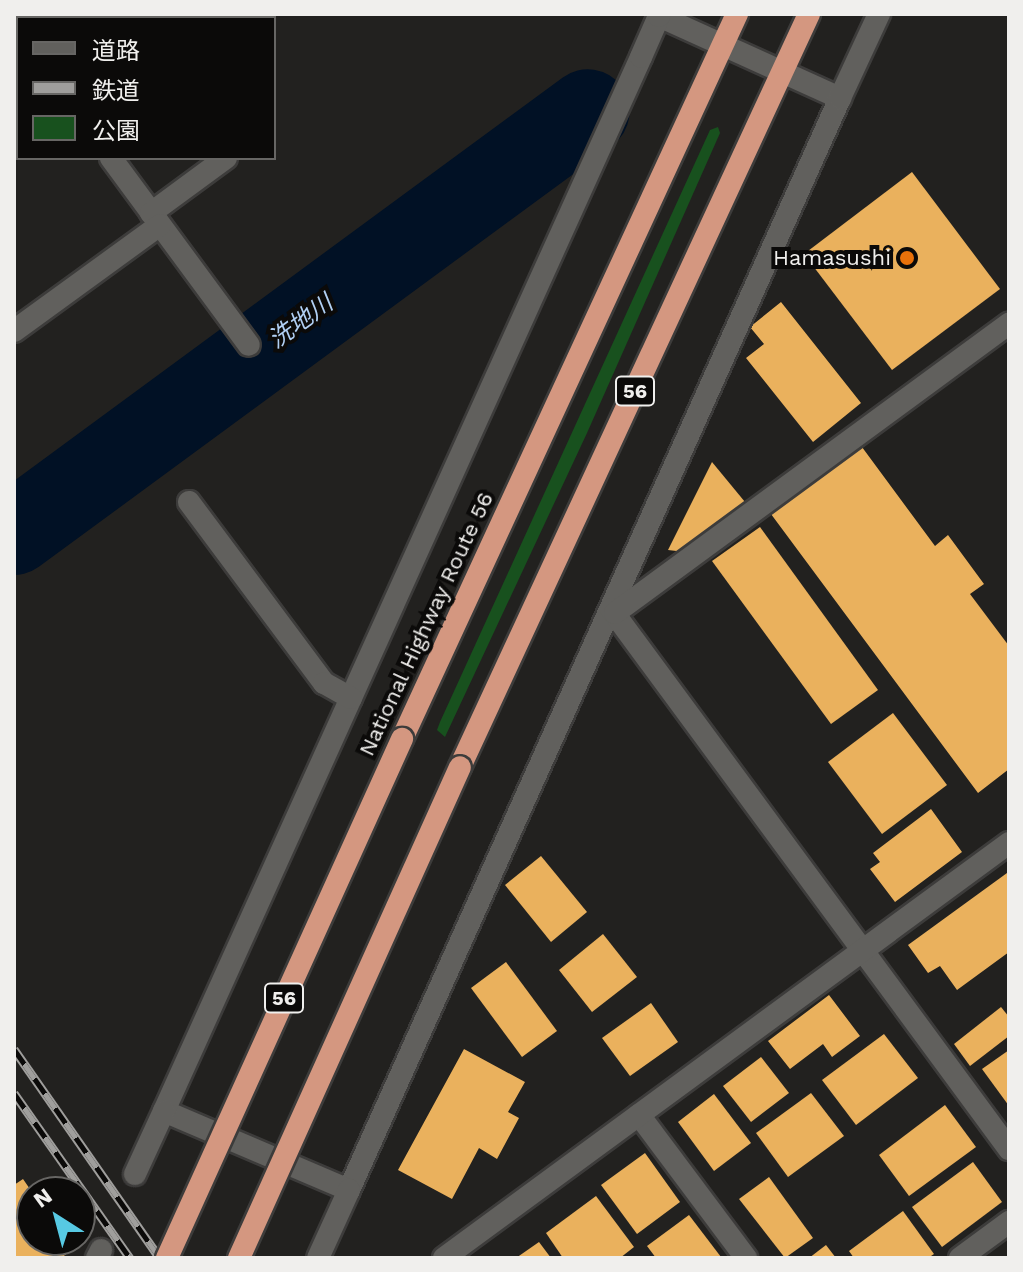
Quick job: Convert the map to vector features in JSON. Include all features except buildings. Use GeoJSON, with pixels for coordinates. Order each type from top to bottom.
{"type":"FeatureCollection","features":[{"type":"Feature","properties":{"kind":"highway","name":"National Highway Route 56"},"geometry":{"type":"LineString","coordinates":[[167,1258],[402,739],[737,14]]}},
{"type":"Feature","properties":{"kind":"highway","name":"56"},"geometry":{"type":"LineString","coordinates":[[239,1258],[460,767],[809,14]]}},
{"type":"Feature","properties":{"kind":"street"},"geometry":{"type":"LineString","coordinates":[[318,1258],[613,611],[879,14]]}},
{"type":"Feature","properties":{"kind":"street"},"geometry":{"type":"LineString","coordinates":[[135,1174],[660,15],[840,98]]}},
{"type":"Feature","properties":{"kind":"street"},"geometry":{"type":"LineString","coordinates":[[112,160],[249,345]]}},
{"type":"Feature","properties":{"kind":"street"},"geometry":{"type":"LineString","coordinates":[[14,331],[156,219],[224,160]]}},
{"type":"Feature","properties":{"kind":"street"},"geometry":{"type":"LineString","coordinates":[[613,611],[1009,324]]}},
{"type":"Feature","properties":{"kind":"street"},"geometry":{"type":"LineString","coordinates":[[189,502],[324,683],[351,698]]}},
{"type":"Feature","properties":{"kind":"street"},"geometry":{"type":"LineString","coordinates":[[613,611],[1009,1149]]}},
{"type":"Feature","properties":{"kind":"street"},"geometry":{"type":"LineString","coordinates":[[444,1258],[1009,843]]}},
{"type":"Feature","properties":{"kind":"street"},"geometry":{"type":"LineString","coordinates":[[164,1111],[349,1190]]}},
{"type":"Feature","properties":{"kind":"street"},"geometry":{"type":"LineString","coordinates":[[639,1115],[746,1258]]}},
{"type":"Feature","properties":{"kind":"street"},"geometry":{"type":"LineString","coordinates":[[960,1258],[1009,1222]]}},
{"type":"Feature","properties":{"kind":"green space"},"geometry":{"type":"Polygon","coordinates":[[[718,127],[720,133],[587,433],[445,737],[437,730],[440,722],[710,130],[718,127]]]}},
{"type":"Feature","properties":{"kind":"waterway","name":"洗地川"},"geometry":{"type":"LineString","coordinates":[[14,533],[588,111]]}},
{"type":"Feature","properties":{"kind":"railway"},"geometry":{"type":"LineString","coordinates":[[14,1049],[160,1258]]}},
{"type":"Feature","properties":{"kind":"railway"},"geometry":{"type":"LineString","coordinates":[[14,1093],[130,1258]]}},
{"type":"Feature","properties":{"kind":"place","name":"Hamasushi"},"geometry":{"type":"Point","coordinates":[907,258]}}]}
